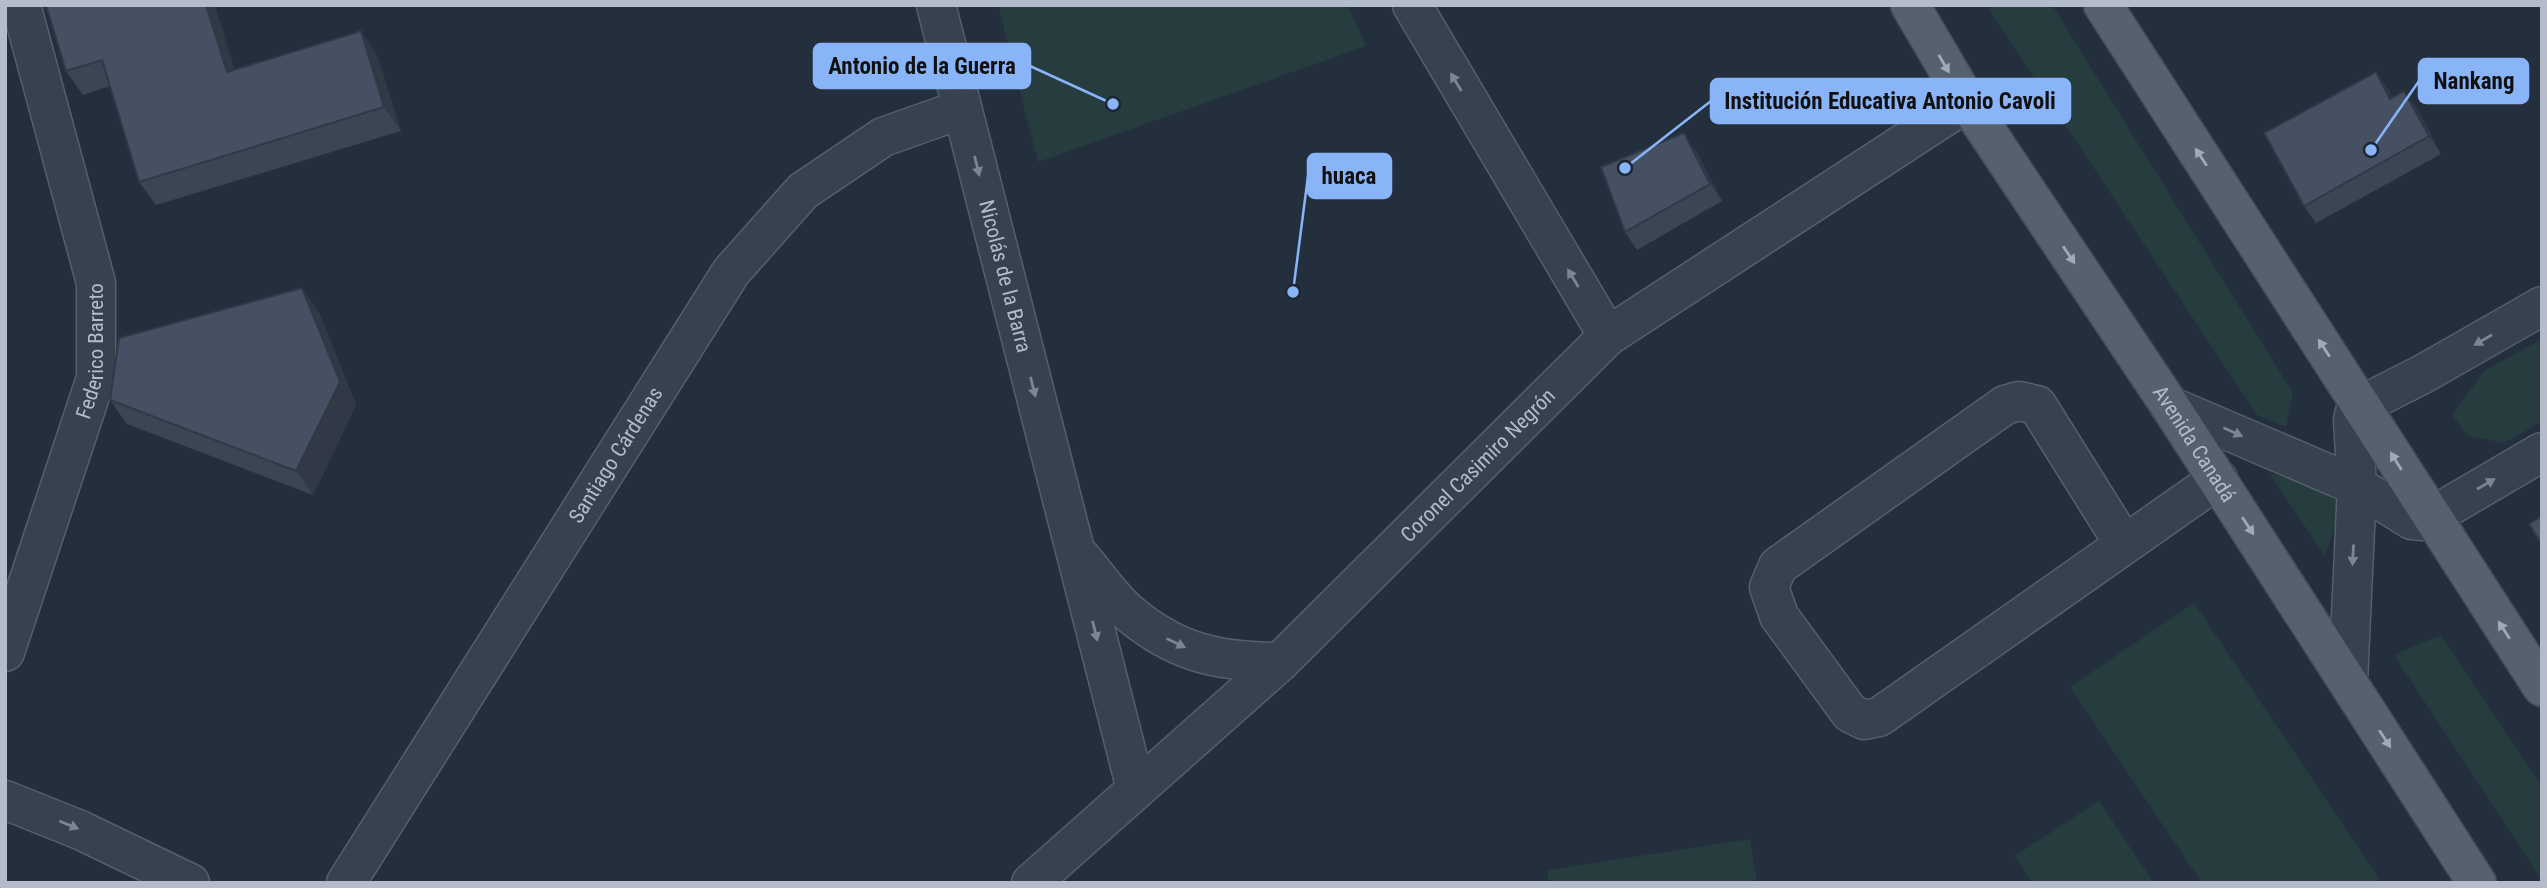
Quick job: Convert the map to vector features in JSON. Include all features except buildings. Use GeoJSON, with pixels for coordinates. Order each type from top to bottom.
{"type":"FeatureCollection","features":[{"type":"Feature","properties":{"kind":"main road","name":"Avenida Canadá"},"geometry":{"type":"LineString","coordinates":[[1910,5],[1967,102],[2218,479],[2477,883]]}},
{"type":"Feature","properties":{"kind":"main road"},"geometry":{"type":"LineString","coordinates":[[2103,5],[2542,687]]}},
{"type":"Feature","properties":{"kind":"street","name":"Federico Barreto"},"geometry":{"type":"LineString","coordinates":[[5,652],[96,379],[96,282],[21,5]]}},
{"type":"Feature","properties":{"kind":"street","name":"Nicolás de la Barra"},"geometry":{"type":"LineString","coordinates":[[936,5],[1136,789]]}},
{"type":"Feature","properties":{"kind":"street"},"geometry":{"type":"LineString","coordinates":[[1412,5],[1608,336]]}},
{"type":"Feature","properties":{"kind":"street","name":"Coronel Casimiro Negrón"},"geometry":{"type":"LineString","coordinates":[[1031,883],[1280,662],[1608,336],[1967,102]]}},
{"type":"Feature","properties":{"kind":"street","name":"Santiago Cárdenas"},"geometry":{"type":"LineString","coordinates":[[345,883],[731,272],[803,191],[883,137],[962,109]]}},
{"type":"Feature","properties":{"kind":"street"},"geometry":{"type":"LineString","coordinates":[[2348,681],[2357,486],[2353,420],[2356,408],[2423,374],[2542,306]]}},
{"type":"Feature","properties":{"kind":"street"},"geometry":{"type":"LineString","coordinates":[[2124,544],[2037,405],[2019,401],[2005,405],[1778,566],[1769,587],[1779,615],[1850,713],[1864,720],[1880,717],[2218,479]]}},
{"type":"Feature","properties":{"kind":"street"},"geometry":{"type":"LineString","coordinates":[[2170,406],[2357,486],[2412,520],[2423,521],[2431,517],[2542,452]]}},
{"type":"Feature","properties":{"kind":"street","name":"Nicolás de la Barra"},"geometry":{"type":"LineString","coordinates":[[1074,548],[1127,611],[1159,635],[1199,654],[1240,662],[1280,662]]}},
{"type":"Feature","properties":{"kind":"street"},"geometry":{"type":"LineString","coordinates":[[5,800],[80,830],[190,883]]}},
{"type":"Feature","properties":{"kind":"green space"},"geometry":{"type":"Polygon","coordinates":[[[998,5],[1348,5],[1366,46],[1038,162],[998,5]]]}},
{"type":"Feature","properties":{"kind":"green space"},"geometry":{"type":"Polygon","coordinates":[[[1986,5],[2052,5],[2293,393],[2286,427],[2257,415],[1986,5]]]}},
{"type":"Feature","properties":{"kind":"green space"},"geometry":{"type":"Polygon","coordinates":[[[2542,339],[2542,421],[2505,443],[2468,436],[2452,415],[2484,371],[2542,339]]]}},
{"type":"Feature","properties":{"kind":"green space"},"geometry":{"type":"Polygon","coordinates":[[[2269,473],[2345,493],[2325,556],[2269,473]]]}},
{"type":"Feature","properties":{"kind":"green space"},"geometry":{"type":"Polygon","coordinates":[[[2194,603],[2382,883],[2202,883],[2070,687],[2194,603]]]}},
{"type":"Feature","properties":{"kind":"green space"},"geometry":{"type":"Polygon","coordinates":[[[2441,635],[2542,787],[2542,880],[2394,655],[2441,635]]]}},
{"type":"Feature","properties":{"kind":"green space"},"geometry":{"type":"Polygon","coordinates":[[[2099,801],[2154,883],[2032,883],[2015,856],[2099,801]]]}},
{"type":"Feature","properties":{"kind":"green space"},"geometry":{"type":"Polygon","coordinates":[[[1750,839],[1757,883],[1549,883],[1547,870],[1750,839]]]}},
{"type":"Feature","properties":{"kind":"place","name":"Antonio de la Guerra"},"geometry":{"type":"Point","coordinates":[1113,104]}},
{"type":"Feature","properties":{"kind":"place","name":"Nankang"},"geometry":{"type":"Point","coordinates":[2371,150]}},
{"type":"Feature","properties":{"kind":"place","name":"Institución Educativa Antonio Cavoli"},"geometry":{"type":"Point","coordinates":[1625,168]}},
{"type":"Feature","properties":{"kind":"place","name":"huaca"},"geometry":{"type":"Point","coordinates":[1293,292]}}]}
